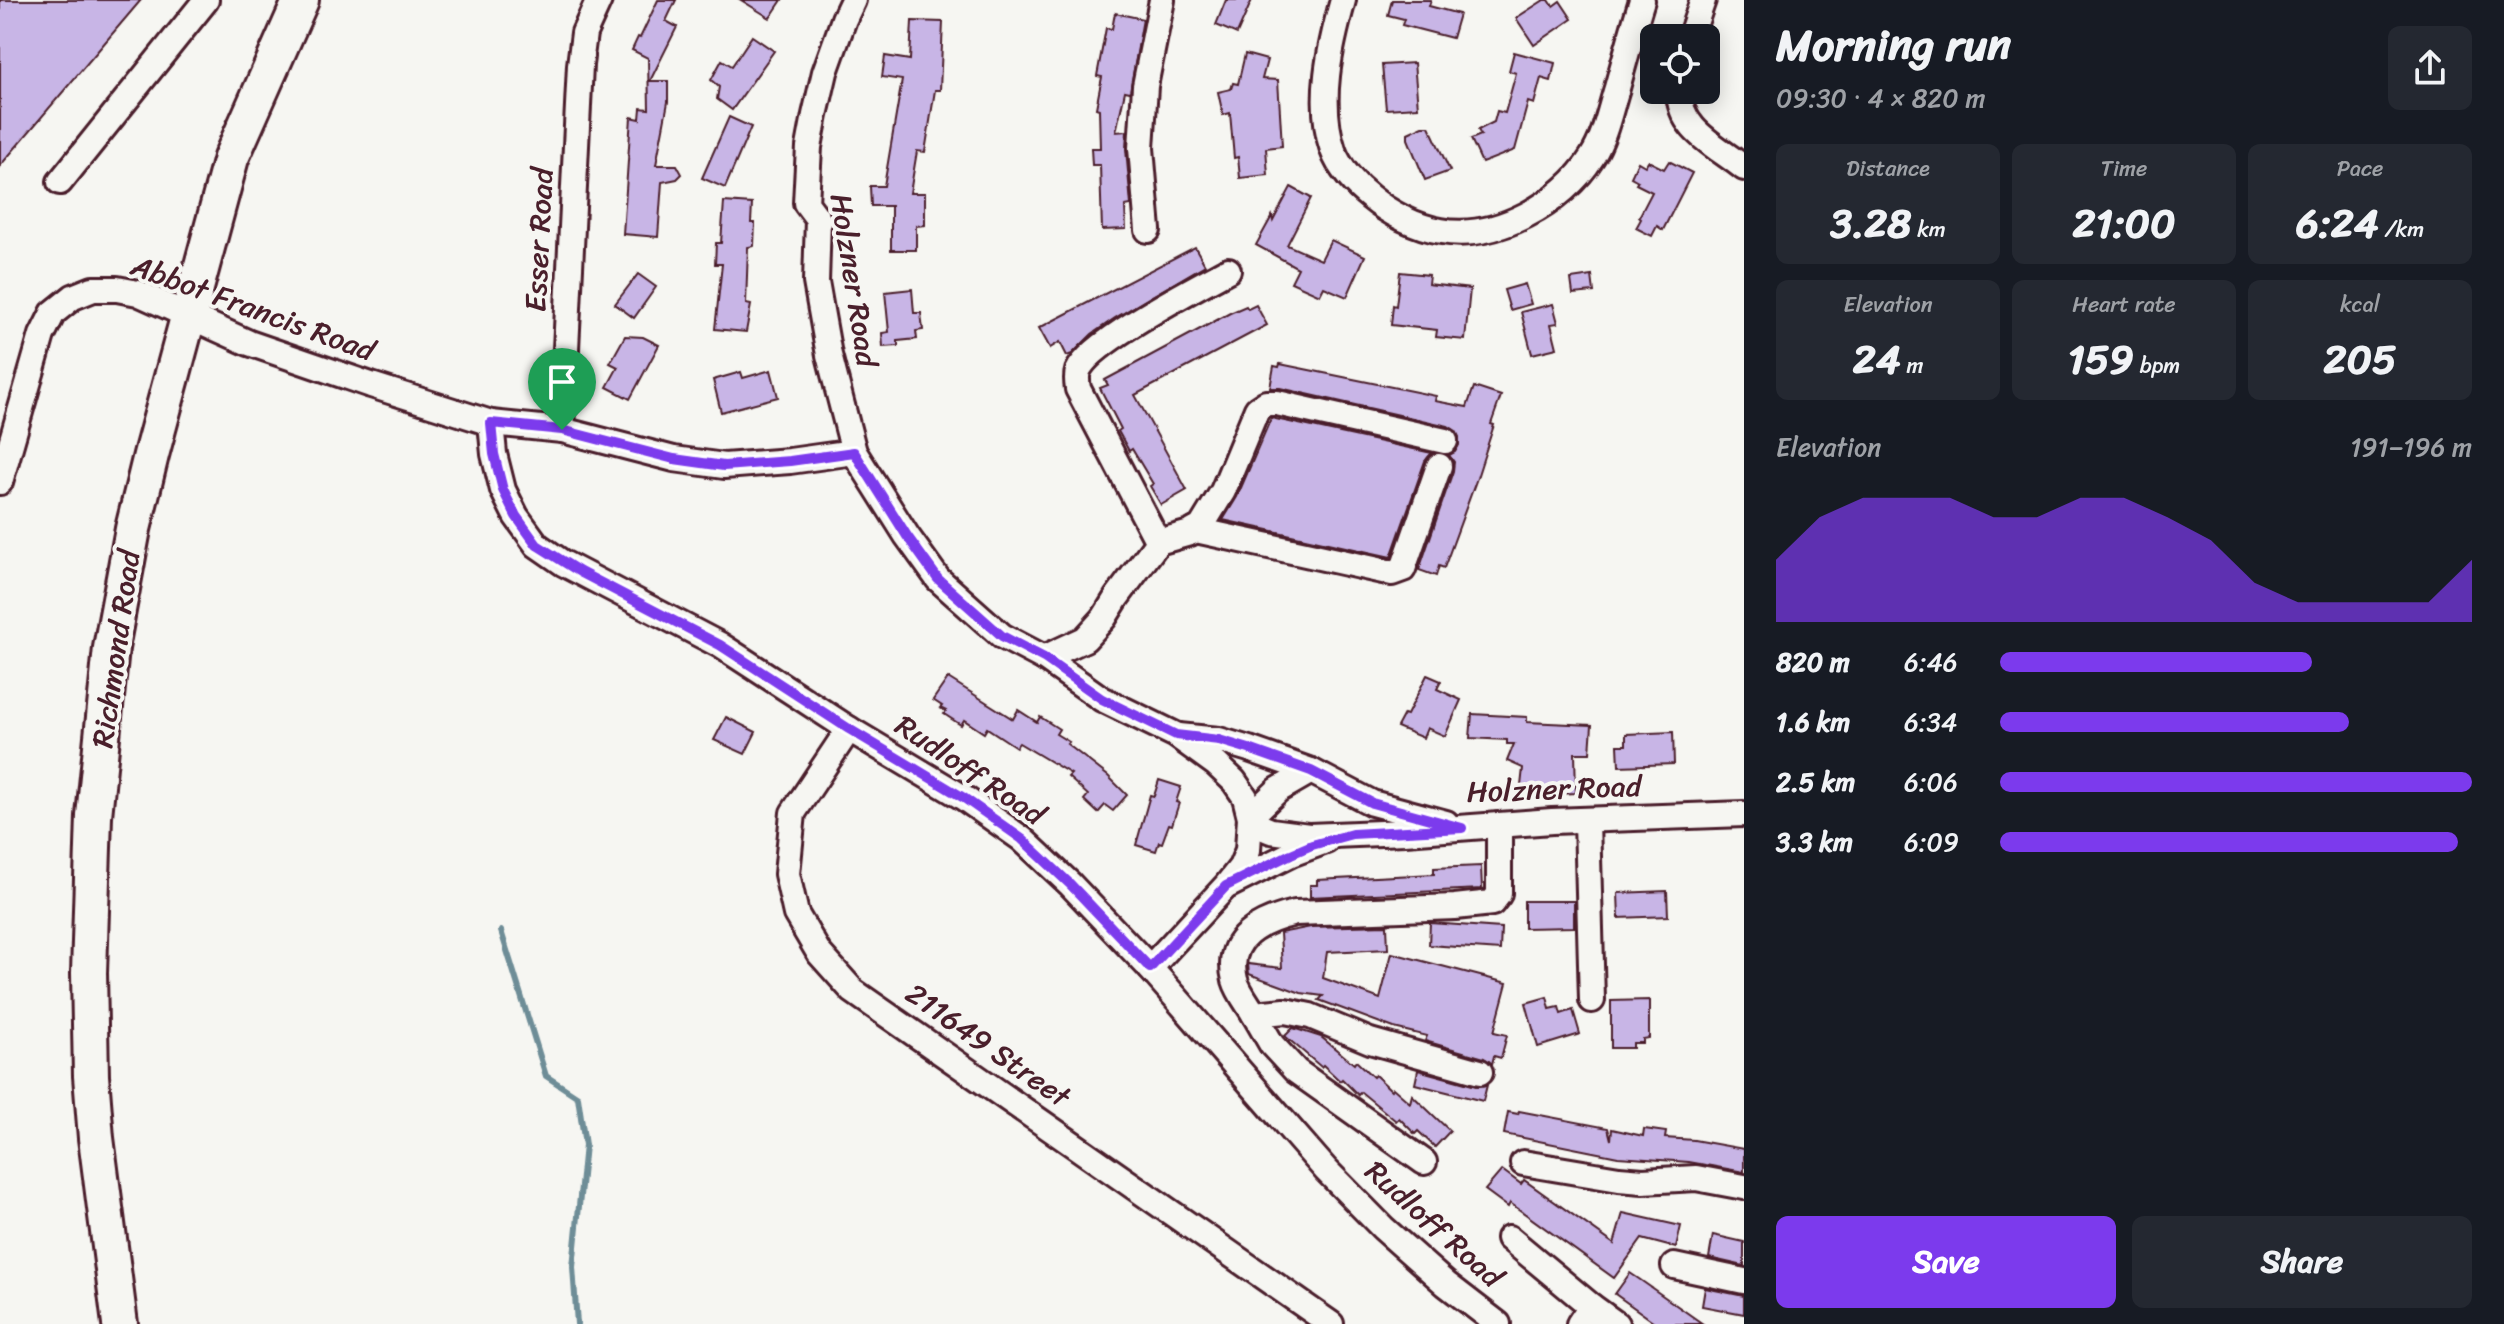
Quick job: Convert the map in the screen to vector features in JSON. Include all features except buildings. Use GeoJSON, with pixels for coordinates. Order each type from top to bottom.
{"type":"FeatureCollection","features":[{"type":"Feature","properties":{"kind":"highway","name":"Richmond Road"},"geometry":{"type":"LineString","coordinates":[[120,1324],[91,1076],[90,916],[94,816],[111,648],[133,529],[231,158],[301,0]]}},
{"type":"Feature","properties":{"kind":"street"},"geometry":{"type":"LineString","coordinates":[[60,182],[206,0]]}},
{"type":"Feature","properties":{"kind":"street","name":"Esser Road"},"geometry":{"type":"LineString","coordinates":[[562,430],[580,65],[584,33],[599,0]]}},
{"type":"Feature","properties":{"kind":"street","name":"Holzner Road"},"geometry":{"type":"LineString","coordinates":[[853,0],[825,72],[815,115],[809,147],[806,203],[818,219],[816,282],[829,355],[854,452],[938,579],[1002,636],[1044,658],[1102,699],[1176,735],[1216,764],[1245,797],[1250,817]]}},
{"type":"Feature","properties":{"kind":"street"},"geometry":{"type":"LineString","coordinates":[[1148,230],[1141,148],[1145,86],[1162,0]]}},
{"type":"Feature","properties":{"kind":"street"},"geometry":{"type":"LineString","coordinates":[[1343,0],[1335,29],[1327,87],[1326,112],[1333,152],[1355,185],[1380,206],[1410,222],[1441,231],[1469,231],[1501,225],[1537,211],[1565,189],[1592,157],[1612,106],[1642,0]]}},
{"type":"Feature","properties":{"kind":"street"},"geometry":{"type":"LineString","coordinates":[[1695,24],[1703,0]]}},
{"type":"Feature","properties":{"kind":"street"},"geometry":{"type":"LineString","coordinates":[[1681,104],[1682,113],[1691,127],[1744,168]]}},
{"type":"Feature","properties":{"kind":"street"},"geometry":{"type":"LineString","coordinates":[[1158,542],[1078,389],[1079,370],[1094,352],[1116,336],[1228,270]]}},
{"type":"Feature","properties":{"kind":"street","name":"Abbot Francis Road"},"geometry":{"type":"LineString","coordinates":[[0,482],[37,351],[53,313],[73,297],[93,289],[138,293],[249,343],[491,423],[562,430]]}},
{"type":"Feature","properties":{"kind":"street"},"geometry":{"type":"LineString","coordinates":[[1196,530],[1216,506],[1257,409],[1266,403],[1445,441]]}},
{"type":"Feature","properties":{"kind":"street","name":"Rudloff Road"},"geometry":{"type":"LineString","coordinates":[[491,423],[494,454],[503,490],[516,516],[537,545],[572,568],[720,645],[849,729],[964,798],[1022,839],[1150,968],[1326,1170],[1383,1228],[1446,1284],[1498,1324]]}},
{"type":"Feature","properties":{"kind":"street"},"geometry":{"type":"LineString","coordinates":[[562,430],[674,459],[724,466],[854,452]]}},
{"type":"Feature","properties":{"kind":"street"},"geometry":{"type":"LineString","coordinates":[[1044,658],[1085,639],[1104,618],[1158,542],[1196,530],[1392,573],[1403,569],[1439,466]]}},
{"type":"Feature","properties":{"kind":"street","name":"211649 Street"},"geometry":{"type":"LineString","coordinates":[[849,729],[793,813],[787,874],[796,914],[819,953],[853,991],[1331,1324]]}},
{"type":"Feature","properties":{"kind":"street","name":"Holzner Road"},"geometry":{"type":"LineString","coordinates":[[1176,735],[1219,740],[1311,771],[1372,803],[1462,828],[1744,814]]}},
{"type":"Feature","properties":{"kind":"street"},"geometry":{"type":"LineString","coordinates":[[1150,968],[1241,867],[1248,850],[1250,817],[1278,790],[1311,771]]}},
{"type":"Feature","properties":{"kind":"street"},"geometry":{"type":"LineString","coordinates":[[1250,817],[1259,826],[1277,832],[1309,836],[1462,828]]}},
{"type":"Feature","properties":{"kind":"street"},"geometry":{"type":"LineString","coordinates":[[1593,820],[1598,1000]]}},
{"type":"Feature","properties":{"kind":"street"},"geometry":{"type":"LineString","coordinates":[[1424,1162],[1296,1071],[1272,1045],[1235,981],[1234,963],[1238,944],[1251,931],[1271,919],[1295,913],[1492,903],[1499,894],[1499,825]]}},
{"type":"Feature","properties":{"kind":"street"},"geometry":{"type":"LineString","coordinates":[[1226,886],[1312,845],[1352,834]]}},
{"type":"Feature","properties":{"kind":"street"},"geometry":{"type":"LineString","coordinates":[[1254,1014],[1285,1011],[1310,1016],[1370,1041],[1480,1072]]}},
{"type":"Feature","properties":{"kind":"street"},"geometry":{"type":"LineString","coordinates":[[1523,1163],[1619,1179],[1696,1178],[1744,1187]]}},
{"type":"Feature","properties":{"kind":"street"},"geometry":{"type":"LineString","coordinates":[[1509,1238],[1585,1315],[1616,1324]]}},
{"type":"Feature","properties":{"kind":"street"},"geometry":{"type":"LineString","coordinates":[[1674,1266],[1744,1281]]}},
{"type":"Feature","properties":{"kind":"waterway"},"geometry":{"type":"LineString","coordinates":[[501,931],[546,1076],[578,1097],[585,1145],[573,1267],[577,1324]]}},
{"type":"Feature","properties":{"kind":"route"},"geometry":{"type":"LineString","coordinates":[[491,423],[562,430],[674,459],[724,466],[854,452],[938,579],[1002,636],[1044,658],[1102,699],[1176,735],[1219,740],[1249,749],[1311,771],[1372,803],[1462,828],[1352,834],[1291,854],[1226,886],[1150,968],[1022,839],[964,798],[849,729],[720,645],[563,563],[537,545],[516,516],[503,490],[494,454],[491,423]]}}]}
